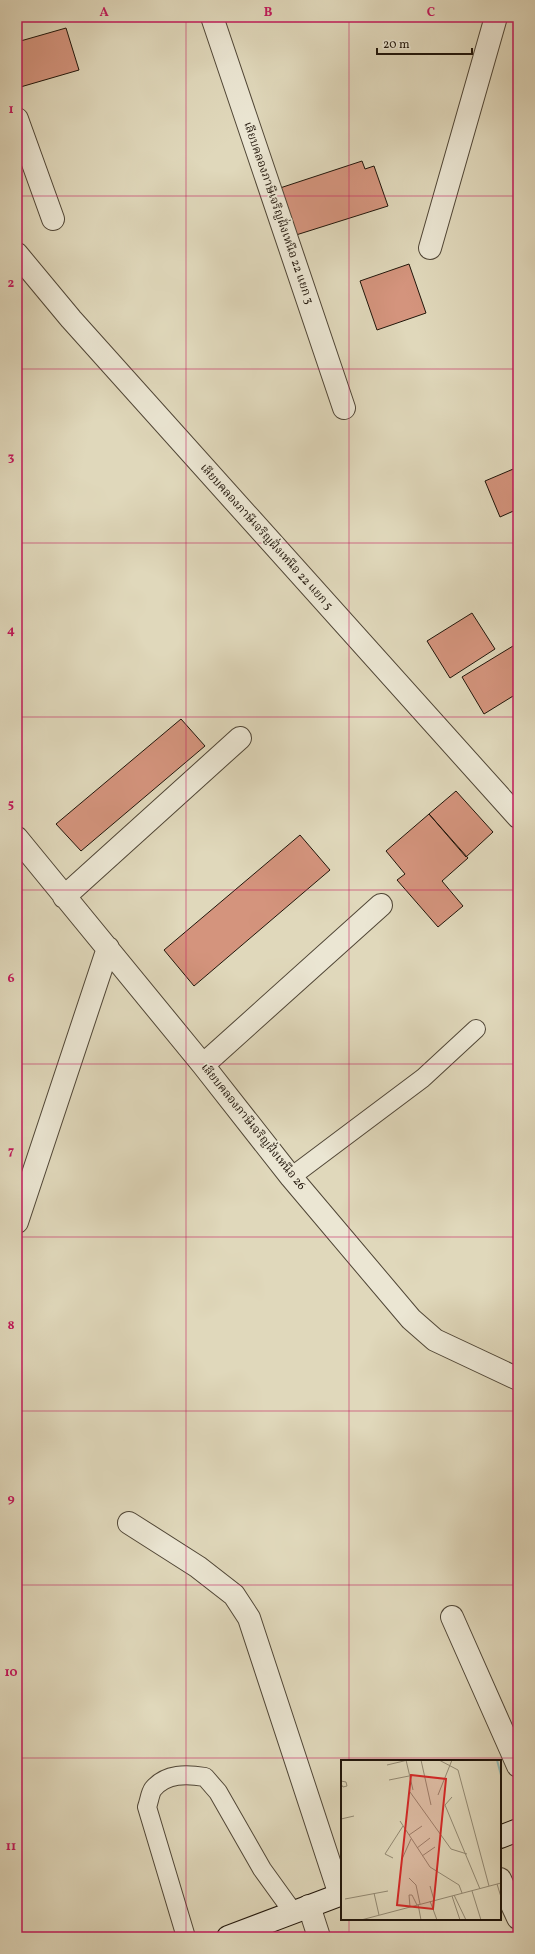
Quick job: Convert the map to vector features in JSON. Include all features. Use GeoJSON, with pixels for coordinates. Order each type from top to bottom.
{"type":"FeatureCollection","features":[{"type":"Feature","properties":{"kind":"street","name":"เลียบคลองภาษีเจริญฝั่งเหนือ 22 แยก 3"},"geometry":{"type":"LineString","coordinates":[[212,17],[344,408]]}},
{"type":"Feature","properties":{"kind":"street"},"geometry":{"type":"LineString","coordinates":[[430,248],[496,17]]}},
{"type":"Feature","properties":{"kind":"street"},"geometry":{"type":"LineString","coordinates":[[17,119],[53,219]]}},
{"type":"Feature","properties":{"kind":"street","name":"เลียบคลองภาษีเจริญฝั่งเหนือ 22 แยก 5"},"geometry":{"type":"LineString","coordinates":[[17,254],[76,325],[518,817]]}},
{"type":"Feature","properties":{"kind":"street"},"geometry":{"type":"LineString","coordinates":[[64,897],[240,738]]}},
{"type":"Feature","properties":{"kind":"street","name":"เลียบคลองภาษีเจริญฝั่งเหนือ 26"},"geometry":{"type":"LineString","coordinates":[[17,838],[64,897],[204,1065],[291,1177],[424,1331],[435,1340],[518,1380]]}},
{"type":"Feature","properties":{"kind":"street"},"geometry":{"type":"LineString","coordinates":[[204,1065],[381,905]]}},
{"type":"Feature","properties":{"kind":"street"},"geometry":{"type":"LineString","coordinates":[[17,1222],[108,948]]}},
{"type":"Feature","properties":{"kind":"street"},"geometry":{"type":"LineString","coordinates":[[129,1524],[198,1567],[234,1595],[249,1618],[341,1895],[228,1937]]}},
{"type":"Feature","properties":{"kind":"street"},"geometry":{"type":"LineString","coordinates":[[452,1617],[518,1766]]}},
{"type":"Feature","properties":{"kind":"street"},"geometry":{"type":"LineString","coordinates":[[501,1837],[518,1830]]}},
{"type":"Feature","properties":{"kind":"street"},"geometry":{"type":"LineString","coordinates":[[501,1881],[518,1918]]}},
{"type":"Feature","properties":{"kind":"street"},"geometry":{"type":"LineString","coordinates":[[301,1909],[318,1937]]}},
{"type":"Feature","properties":{"kind":"lane"},"geometry":{"type":"LineString","coordinates":[[291,1177],[423,1078],[476,1029]]}},
{"type":"Feature","properties":{"kind":"lane"},"geometry":{"type":"LineString","coordinates":[[186,1937],[147,1807],[152,1790],[165,1779],[185,1774],[205,1777],[218,1792],[262,1869],[301,1909]]}},
{"type":"Feature","properties":{"kind":"building"},"geometry":{"type":"Polygon","coordinates":[[[66,28],[79,70],[17,88],[17,42],[66,28]]]}},
{"type":"Feature","properties":{"kind":"building"},"geometry":{"type":"Polygon","coordinates":[[[362,161],[365,169],[374,166],[388,206],[296,235],[280,188],[362,161]]]}},
{"type":"Feature","properties":{"kind":"building"},"geometry":{"type":"Polygon","coordinates":[[[409,264],[426,313],[377,330],[360,281],[409,264]]]}},
{"type":"Feature","properties":{"kind":"building"},"geometry":{"type":"Polygon","coordinates":[[[518,467],[518,509],[500,517],[485,481],[518,467]]]}},
{"type":"Feature","properties":{"kind":"building"},"geometry":{"type":"Polygon","coordinates":[[[472,613],[495,649],[450,678],[427,641],[472,613]]]}},
{"type":"Feature","properties":{"kind":"building"},"geometry":{"type":"Polygon","coordinates":[[[518,643],[518,693],[484,714],[462,677],[518,643]]]}},
{"type":"Feature","properties":{"kind":"building"},"geometry":{"type":"Polygon","coordinates":[[[181,719],[205,746],[81,851],[56,824],[181,719]]]}},
{"type":"Feature","properties":{"kind":"building"},"geometry":{"type":"Polygon","coordinates":[[[456,791],[493,832],[466,857],[429,814],[456,791]]]}},
{"type":"Feature","properties":{"kind":"building"},"geometry":{"type":"Polygon","coordinates":[[[429,814],[468,858],[442,881],[463,906],[438,927],[397,880],[405,874],[386,851],[429,814]]]}},
{"type":"Feature","properties":{"kind":"building"},"geometry":{"type":"Polygon","coordinates":[[[300,835],[330,870],[194,986],[164,950],[300,835]]]}}]}
